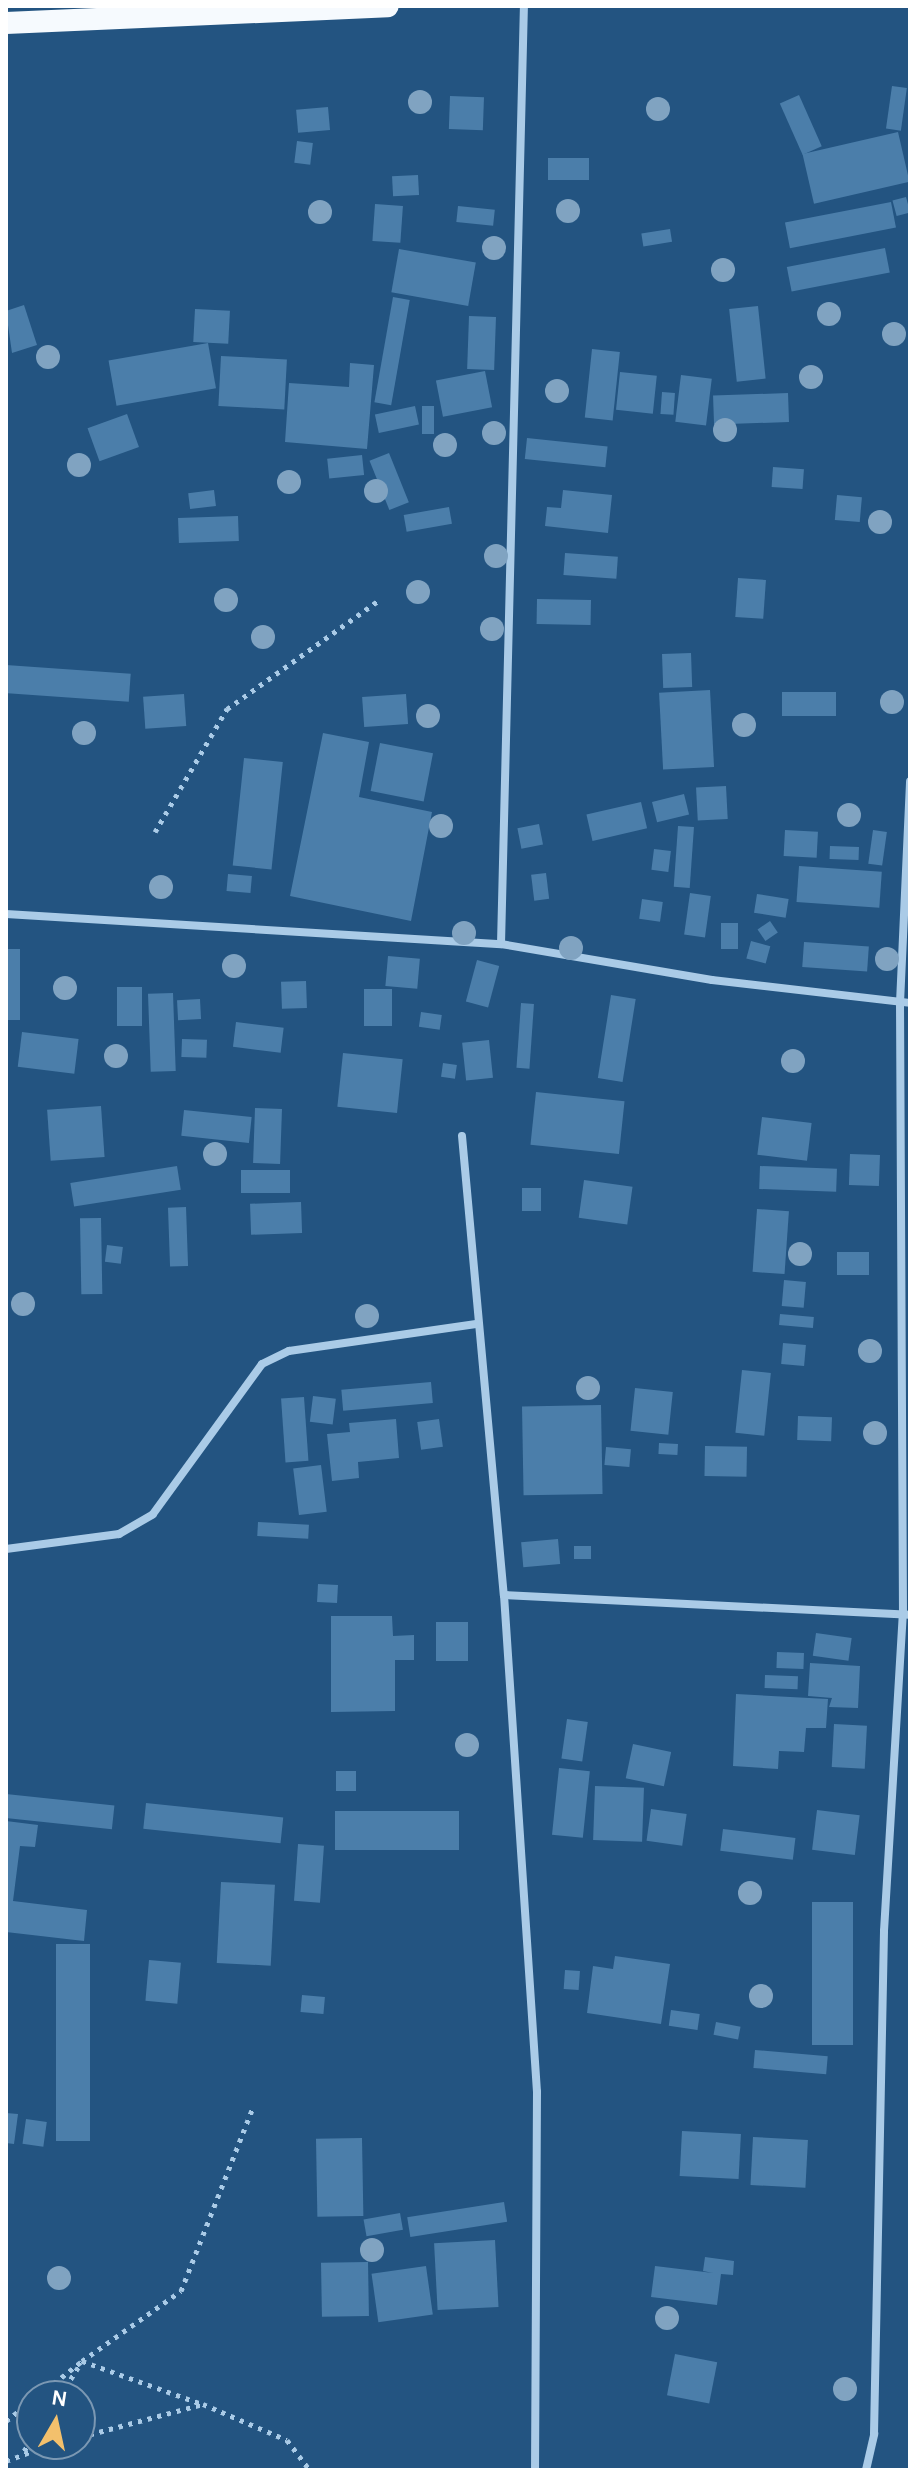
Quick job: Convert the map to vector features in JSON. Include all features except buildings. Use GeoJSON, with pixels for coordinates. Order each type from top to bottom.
{"type":"FeatureCollection","features":[{"type":"Feature","properties":{"kind":"highway"},"geometry":{"type":"LineString","coordinates":[[6,23],[388,6]]}},
{"type":"Feature","properties":{"kind":"street"},"geometry":{"type":"LineString","coordinates":[[501,944],[524,6]]}},
{"type":"Feature","properties":{"kind":"street"},"geometry":{"type":"LineString","coordinates":[[866,2470],[874,2434],[884,1931],[907,1615],[905,1003],[910,781]]}},
{"type":"Feature","properties":{"kind":"street"},"geometry":{"type":"LineString","coordinates":[[6,914],[501,944],[905,1003]]}},
{"type":"Feature","properties":{"kind":"street"},"geometry":{"type":"LineString","coordinates":[[462,1136],[476,1324],[504,1595],[537,2092],[535,2470]]}},
{"type":"Feature","properties":{"kind":"street"},"geometry":{"type":"LineString","coordinates":[[6,1549],[119,1534],[153,1514],[262,1364],[289,1351],[476,1324]]}},
{"type":"Feature","properties":{"kind":"street"},"geometry":{"type":"LineString","coordinates":[[504,1595],[907,1615]]}},
{"type":"Feature","properties":{"kind":"path"},"geometry":{"type":"LineString","coordinates":[[155,832],[227,709],[379,600]]}},
{"type":"Feature","properties":{"kind":"path"},"geometry":{"type":"LineString","coordinates":[[58,2380],[181,2291],[253,2107]]}},
{"type":"Feature","properties":{"kind":"path"},"geometry":{"type":"LineString","coordinates":[[70,2380],[82,2361]]}},
{"type":"Feature","properties":{"kind":"path"},"geometry":{"type":"LineString","coordinates":[[82,2361],[203,2404],[287,2440],[310,2470]]}},
{"type":"Feature","properties":{"kind":"path"},"geometry":{"type":"LineString","coordinates":[[96,2433],[203,2404]]}}]}
